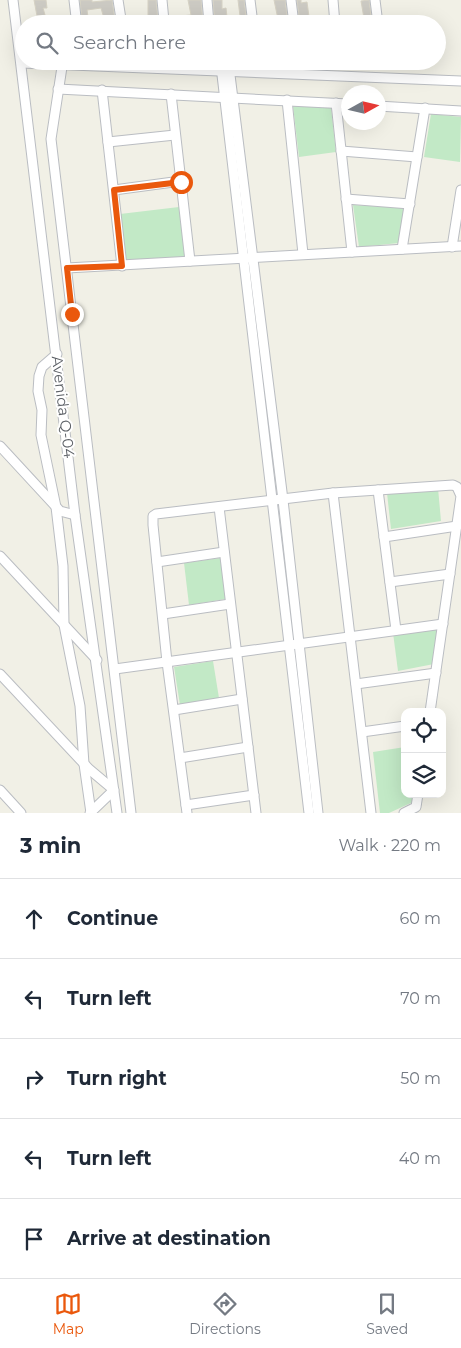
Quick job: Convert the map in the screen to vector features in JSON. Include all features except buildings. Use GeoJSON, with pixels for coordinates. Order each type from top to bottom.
{"type":"FeatureCollection","features":[{"type":"Feature","properties":{"kind":"street","name":"Avenida Q-04"},"geometry":{"type":"LineString","coordinates":[[13,0],[15,15]]}},
{"type":"Feature","properties":{"kind":"street"},"geometry":{"type":"LineString","coordinates":[[74,0],[76,15]]}},
{"type":"Feature","properties":{"kind":"street"},"geometry":{"type":"LineString","coordinates":[[118,0],[120,15]]}},
{"type":"Feature","properties":{"kind":"street"},"geometry":{"type":"LineString","coordinates":[[162,0],[163,15]]}},
{"type":"Feature","properties":{"kind":"street"},"geometry":{"type":"LineString","coordinates":[[207,0],[208,15]]}},
{"type":"Feature","properties":{"kind":"street"},"geometry":{"type":"LineString","coordinates":[[250,0],[252,15]]}},
{"type":"Feature","properties":{"kind":"street"},"geometry":{"type":"LineString","coordinates":[[291,0],[293,15]]}},
{"type":"Feature","properties":{"kind":"street"},"geometry":{"type":"LineString","coordinates":[[333,0],[334,15]]}},
{"type":"Feature","properties":{"kind":"street"},"geometry":{"type":"LineString","coordinates":[[375,0],[377,15]]}},
{"type":"Feature","properties":{"kind":"street","name":"Avenida Q-04"},"geometry":{"type":"LineString","coordinates":[[23,70],[75,515],[118,813]]}},
{"type":"Feature","properties":{"kind":"street"},"geometry":{"type":"LineString","coordinates":[[61,70],[51,139],[131,813]]}},
{"type":"Feature","properties":{"kind":"street"},"geometry":{"type":"LineString","coordinates":[[239,70],[461,81]]}},
{"type":"Feature","properties":{"kind":"street"},"geometry":{"type":"LineString","coordinates":[[226,75],[253,257],[262,303],[318,813]]}},
{"type":"Feature","properties":{"kind":"street"},"geometry":{"type":"LineString","coordinates":[[58,89],[341,103]]}},
{"type":"Feature","properties":{"kind":"street"},"geometry":{"type":"LineString","coordinates":[[102,90],[122,266]]}},
{"type":"Feature","properties":{"kind":"street"},"geometry":{"type":"LineString","coordinates":[[171,94],[190,261]]}},
{"type":"Feature","properties":{"kind":"street"},"geometry":{"type":"LineString","coordinates":[[229,97],[242,258],[309,813]]}},
{"type":"Feature","properties":{"kind":"street"},"geometry":{"type":"LineString","coordinates":[[287,100],[303,254]]}},
{"type":"Feature","properties":{"kind":"street"},"geometry":{"type":"LineString","coordinates":[[336,103],[352,252]]}},
{"type":"Feature","properties":{"kind":"street"},"geometry":{"type":"LineString","coordinates":[[386,106],[461,111]]}},
{"type":"Feature","properties":{"kind":"street"},"geometry":{"type":"LineString","coordinates":[[402,249],[425,108]]}},
{"type":"Feature","properties":{"kind":"street"},"geometry":{"type":"LineString","coordinates":[[108,142],[175,135]]}},
{"type":"Feature","properties":{"kind":"street"},"geometry":{"type":"LineString","coordinates":[[341,150],[417,157]]}},
{"type":"Feature","properties":{"kind":"street"},"geometry":{"type":"LineString","coordinates":[[114,190],[181,182]]}},
{"type":"Feature","properties":{"kind":"street"},"geometry":{"type":"LineString","coordinates":[[67,268],[456,246],[461,190]]}},
{"type":"Feature","properties":{"kind":"street"},"geometry":{"type":"LineString","coordinates":[[346,199],[410,204]]}},
{"type":"Feature","properties":{"kind":"street"},"geometry":{"type":"LineString","coordinates":[[248,304],[262,303]]}},
{"type":"Feature","properties":{"kind":"street"},"geometry":{"type":"LineString","coordinates":[[56,354],[42,368],[38,391],[42,410],[42,450],[56,507],[63,566],[64,625],[80,706],[90,813]]}},
{"type":"Feature","properties":{"kind":"street"},"geometry":{"type":"LineString","coordinates":[[0,446],[56,507],[67,514],[75,515]]}},
{"type":"Feature","properties":{"kind":"street"},"geometry":{"type":"LineString","coordinates":[[266,451],[279,449]]}},
{"type":"Feature","properties":{"kind":"street"},"geometry":{"type":"LineString","coordinates":[[254,795],[187,809],[167,662],[153,516],[333,494],[453,485],[456,487],[461,496],[431,708]]}},
{"type":"Feature","properties":{"kind":"street"},"geometry":{"type":"LineString","coordinates":[[378,490],[396,630]]}},
{"type":"Feature","properties":{"kind":"street"},"geometry":{"type":"LineString","coordinates":[[333,494],[371,813]]}},
{"type":"Feature","properties":{"kind":"street"},"geometry":{"type":"LineString","coordinates":[[219,507],[235,652],[256,813]]}},
{"type":"Feature","properties":{"kind":"street"},"geometry":{"type":"LineString","coordinates":[[384,536],[456,526]]}},
{"type":"Feature","properties":{"kind":"street"},"geometry":{"type":"LineString","coordinates":[[157,562],[224,552]]}},
{"type":"Feature","properties":{"kind":"street"},"geometry":{"type":"LineString","coordinates":[[0,556],[97,660]]}},
{"type":"Feature","properties":{"kind":"street"},"geometry":{"type":"LineString","coordinates":[[390,582],[450,574]]}},
{"type":"Feature","properties":{"kind":"street"},"geometry":{"type":"LineString","coordinates":[[163,614],[230,604]]}},
{"type":"Feature","properties":{"kind":"street"},"geometry":{"type":"LineString","coordinates":[[115,669],[298,642],[443,624]]}},
{"type":"Feature","properties":{"kind":"street"},"geometry":{"type":"LineString","coordinates":[[356,684],[436,673]]}},
{"type":"Feature","properties":{"kind":"street"},"geometry":{"type":"LineString","coordinates":[[0,674],[84,764],[114,790],[90,813]]}},
{"type":"Feature","properties":{"kind":"street"},"geometry":{"type":"LineString","coordinates":[[174,710],[242,700]]}},
{"type":"Feature","properties":{"kind":"street"},"geometry":{"type":"LineString","coordinates":[[362,732],[401,727]]}},
{"type":"Feature","properties":{"kind":"street"},"geometry":{"type":"LineString","coordinates":[[180,758],[248,747]]}},
{"type":"Feature","properties":{"kind":"street"},"geometry":{"type":"LineString","coordinates":[[0,790],[21,813]]}},
{"type":"Feature","properties":{"kind":"street"},"geometry":{"type":"LineString","coordinates":[[404,813],[416,807],[417,798]]}},
{"type":"Feature","properties":{"kind":"green space"},"geometry":{"type":"Polygon","coordinates":[[[293,106],[331,107],[336,152],[299,157],[293,106]]]}},
{"type":"Feature","properties":{"kind":"green space"},"geometry":{"type":"Polygon","coordinates":[[[431,114],[461,117],[460,162],[424,157],[431,114]]]}},
{"type":"Feature","properties":{"kind":"green space"},"geometry":{"type":"Polygon","coordinates":[[[353,205],[404,208],[399,243],[359,247],[353,205]]]}},
{"type":"Feature","properties":{"kind":"green space"},"geometry":{"type":"Polygon","coordinates":[[[179,207],[185,257],[125,261],[120,214],[179,207]]]}},
{"type":"Feature","properties":{"kind":"green space"},"geometry":{"type":"Polygon","coordinates":[[[438,488],[441,521],[391,529],[387,493],[438,488]]]}},
{"type":"Feature","properties":{"kind":"green space"},"geometry":{"type":"Polygon","coordinates":[[[220,558],[223,560],[226,599],[189,605],[184,563],[220,558]]]}},
{"type":"Feature","properties":{"kind":"green space"},"geometry":{"type":"Polygon","coordinates":[[[440,628],[434,664],[398,671],[393,633],[440,628]]]}},
{"type":"Feature","properties":{"kind":"green space"},"geometry":{"type":"Polygon","coordinates":[[[213,661],[219,698],[180,705],[174,667],[213,661]]]}},
{"type":"Feature","properties":{"kind":"green space"},"geometry":{"type":"Polygon","coordinates":[[[401,748],[401,798],[414,798],[413,802],[389,813],[380,813],[373,752],[401,748]]]}},
{"type":"Feature","properties":{"kind":"route"},"geometry":{"type":"LineString","coordinates":[[72,314],[67,268],[122,266],[114,190],[181,182]]}}]}
